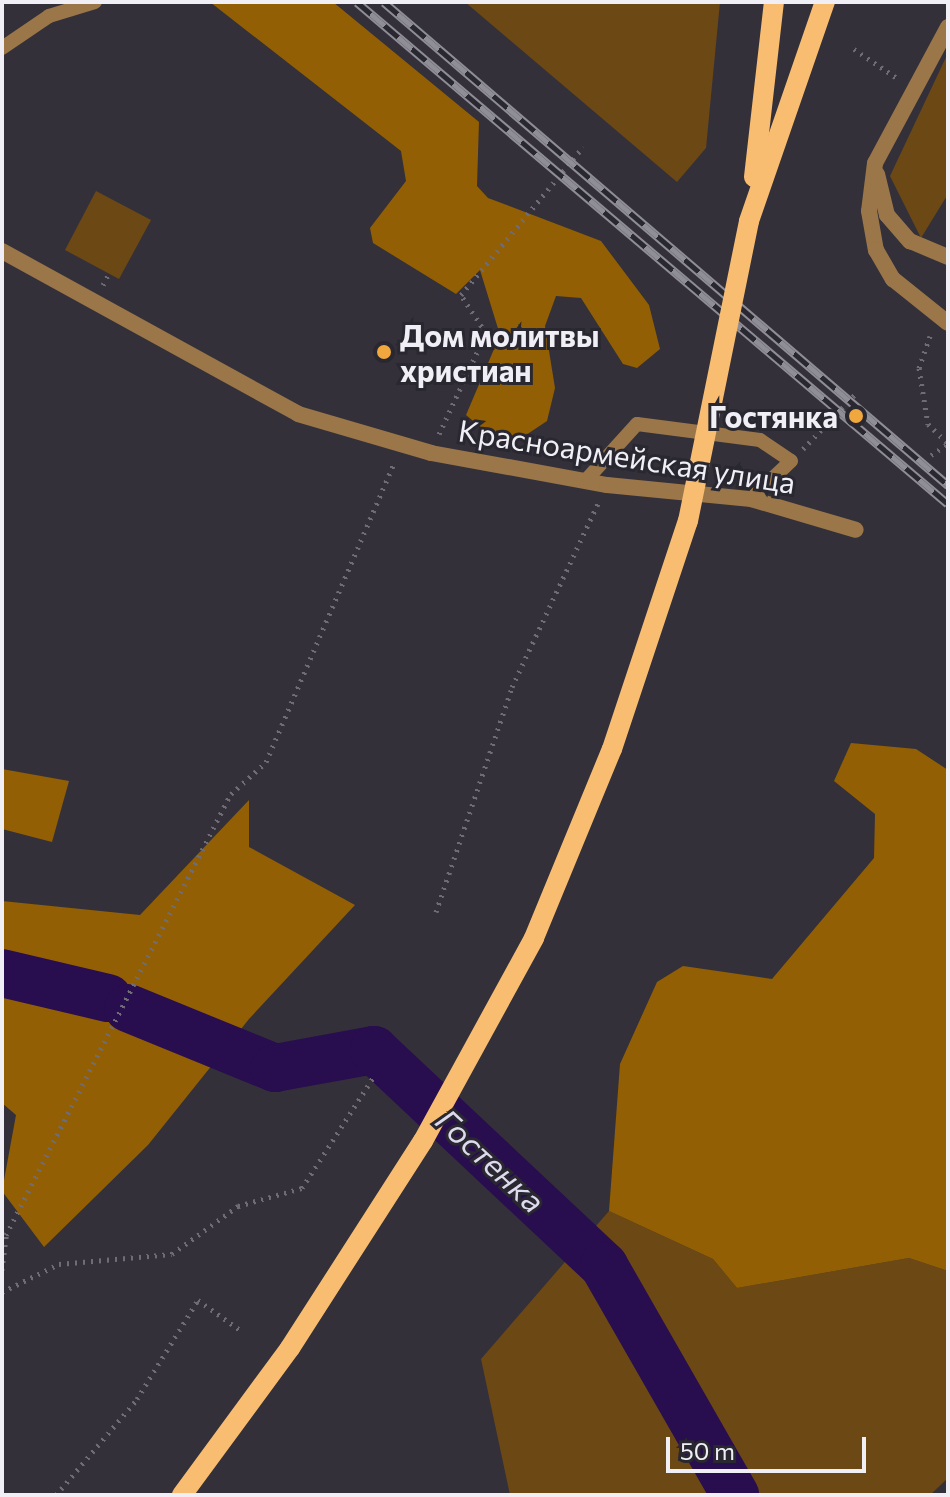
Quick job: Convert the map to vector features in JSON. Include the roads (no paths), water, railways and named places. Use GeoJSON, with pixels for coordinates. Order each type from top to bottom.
{"type":"FeatureCollection","features":[{"type":"Feature","properties":{"kind":"main road"},"geometry":{"type":"LineString","coordinates":[[182,1495],[290,1348],[423,1141],[526,952],[612,749],[688,521],[749,221],[772,4]]}},
{"type":"Feature","properties":{"kind":"main road"},"geometry":{"type":"LineString","coordinates":[[749,221],[821,4]]}},
{"type":"Feature","properties":{"kind":"street"},"geometry":{"type":"LineString","coordinates":[[940,326],[893,279],[876,250],[869,211],[875,163],[948,27]]}},
{"type":"Feature","properties":{"kind":"street"},"geometry":{"type":"LineString","coordinates":[[875,163],[887,215],[910,241],[948,257]]}},
{"type":"Feature","properties":{"kind":"street","name":"Красноармейская улица"},"geometry":{"type":"LineString","coordinates":[[2,251],[298,414],[431,453],[588,478],[607,485],[751,499],[856,530]]}},
{"type":"Feature","properties":{"kind":"lane"},"geometry":{"type":"LineString","coordinates":[[2,48],[49,16],[95,2]]}},
{"type":"Feature","properties":{"kind":"lane"},"geometry":{"type":"LineString","coordinates":[[588,478],[637,424],[760,440],[791,461],[751,499]]}},
{"type":"Feature","properties":{"kind":"waterway","name":"Гостенка"},"geometry":{"type":"LineString","coordinates":[[2,973],[108,998]]}},
{"type":"Feature","properties":{"kind":"waterway","name":"Гостенка"},"geometry":{"type":"LineString","coordinates":[[128,1008],[275,1068],[374,1050],[604,1266],[735,1495]]}},
{"type":"Feature","properties":{"kind":"railway"},"geometry":{"type":"LineString","coordinates":[[357,2],[948,504]]}},
{"type":"Feature","properties":{"kind":"railway"},"geometry":{"type":"LineString","coordinates":[[384,2],[948,485]]}},
{"type":"Feature","properties":{"kind":"place","name":"Дом молитвы христиан"},"geometry":{"type":"Point","coordinates":[384,352]}},
{"type":"Feature","properties":{"kind":"place","name":"Гостянка"},"geometry":{"type":"Point","coordinates":[856,416]}}]}
